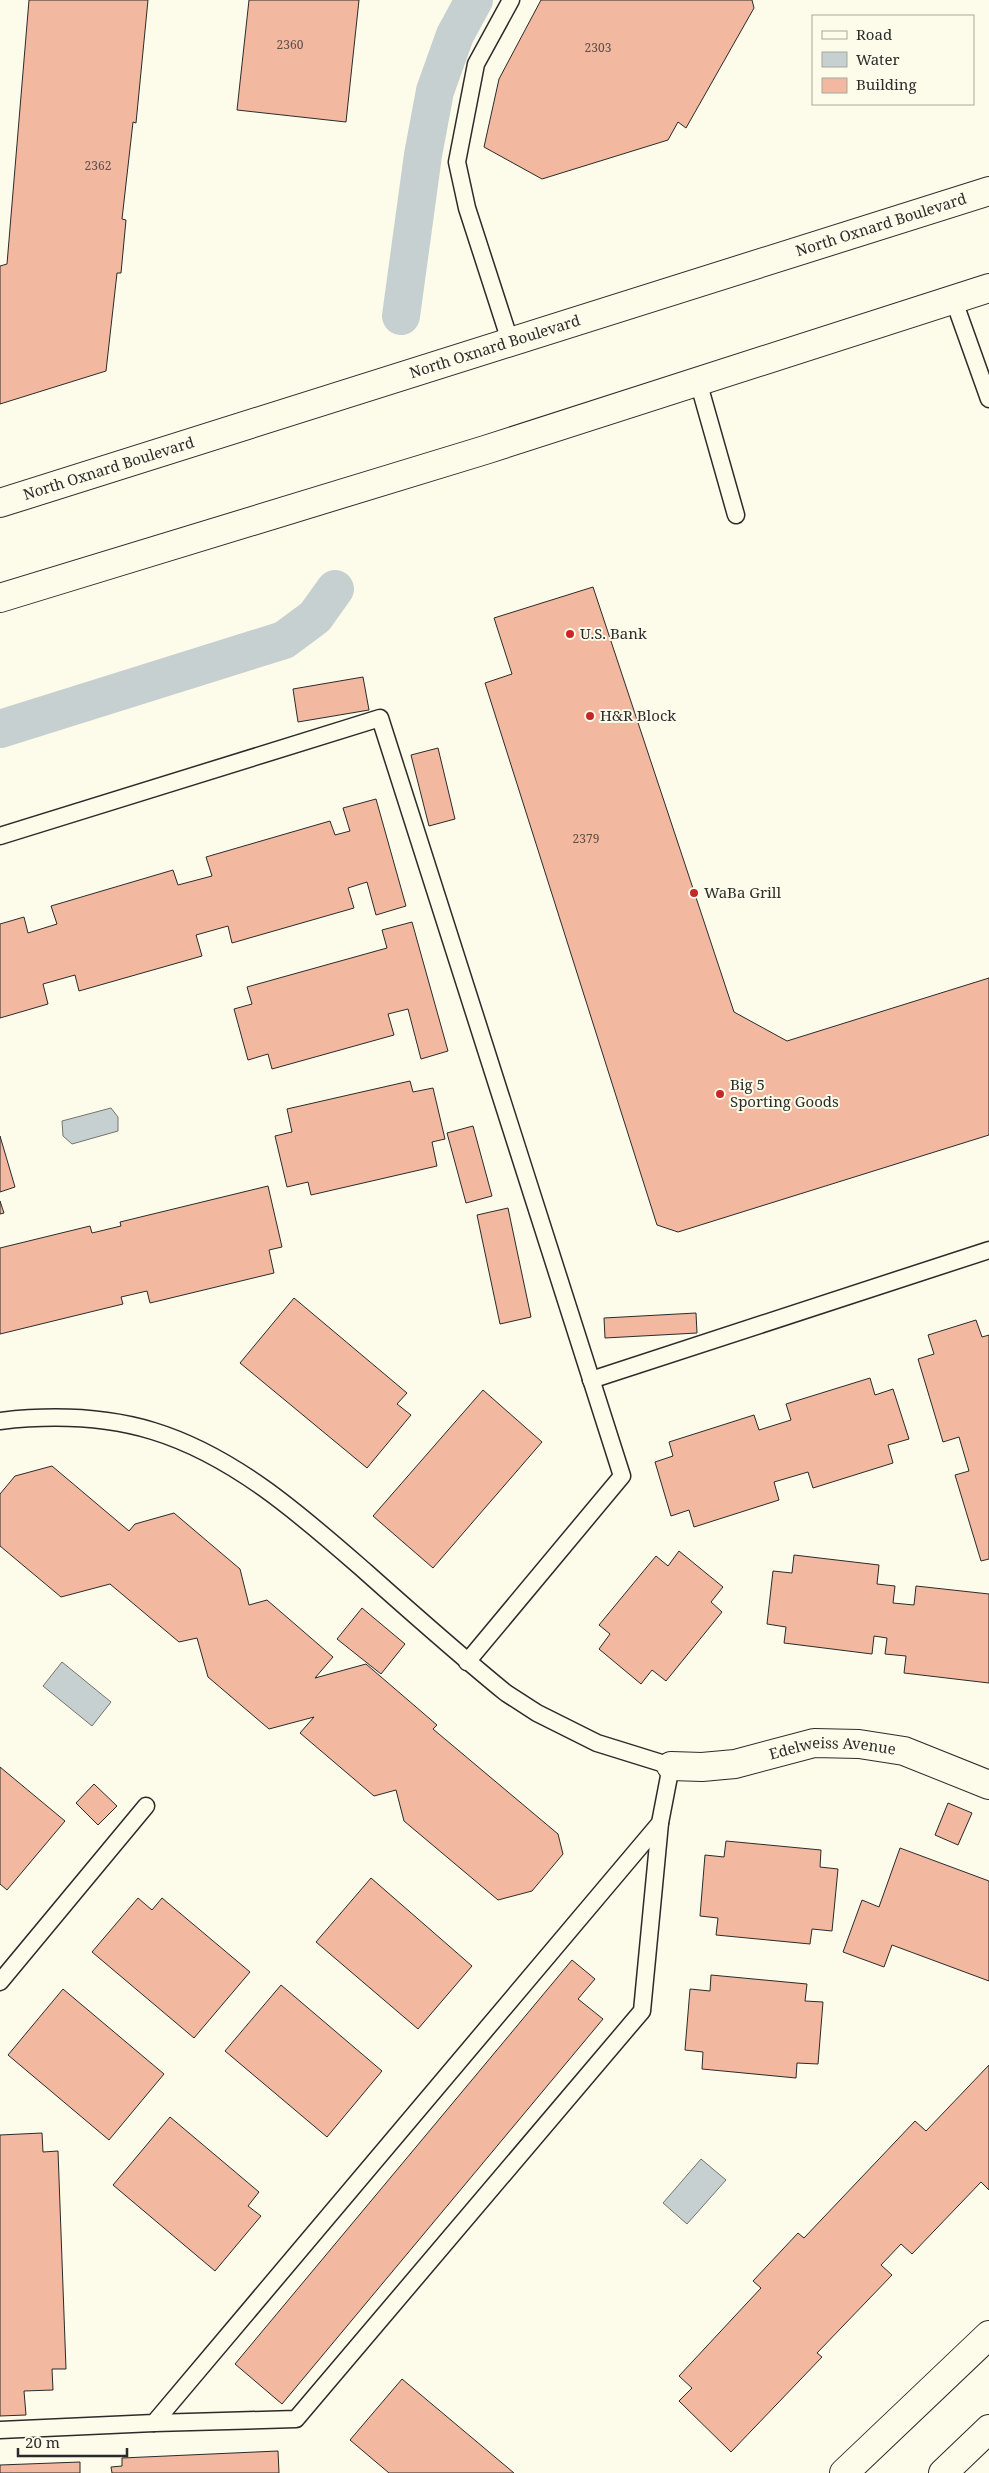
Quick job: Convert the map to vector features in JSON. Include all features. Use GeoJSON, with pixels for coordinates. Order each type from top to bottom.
{"type":"FeatureCollection","features":[{"type":"Feature","properties":{"kind":"main road","name":"North Oxnard Boulevard"},"geometry":{"type":"LineString","coordinates":[[0,504],[510,341],[989,191]]}},
{"type":"Feature","properties":{"kind":"main road"},"geometry":{"type":"LineString","coordinates":[[0,598],[475,453],[989,288]]}},
{"type":"Feature","properties":{"kind":"main road","name":"Edelweiss Avenue"},"geometry":{"type":"LineString","coordinates":[[671,1766],[702,1767],[734,1764],[814,1743],[859,1744],[904,1751],[989,1785]]}},
{"type":"Feature","properties":{"kind":"main road"},"geometry":{"type":"LineString","coordinates":[[844,2473],[989,2335]]}},
{"type":"Feature","properties":{"kind":"main road"},"geometry":{"type":"LineString","coordinates":[[943,2473],[989,2429]]}},
{"type":"Feature","properties":{"kind":"lane"},"geometry":{"type":"LineString","coordinates":[[510,341],[477,237],[457,162],[476,64],[511,0]]}},
{"type":"Feature","properties":{"kind":"lane"},"geometry":{"type":"LineString","coordinates":[[953,298],[989,399]]}},
{"type":"Feature","properties":{"kind":"lane"},"geometry":{"type":"LineString","coordinates":[[698,380],[736,515]]}},
{"type":"Feature","properties":{"kind":"lane"},"geometry":{"type":"LineString","coordinates":[[0,836],[380,718],[622,1476],[467,1662]]}},
{"type":"Feature","properties":{"kind":"lane"},"geometry":{"type":"LineString","coordinates":[[590,1380],[989,1250]]}},
{"type":"Feature","properties":{"kind":"lane"},"geometry":{"type":"LineString","coordinates":[[0,1421],[30,1417],[71,1417],[113,1422],[154,1431],[200,1450],[229,1466],[320,1532],[467,1662],[506,1693],[537,1713],[597,1743],[671,1766],[660,1823],[642,2011],[296,2419],[0,2430]]}},
{"type":"Feature","properties":{"kind":"lane"},"geometry":{"type":"LineString","coordinates":[[0,1982],[146,1806]]}},
{"type":"Feature","properties":{"kind":"lane"},"geometry":{"type":"LineString","coordinates":[[154,2423],[660,1823]]}},
{"type":"Feature","properties":{"kind":"water"},"geometry":{"type":"Polygon","coordinates":[[[111,1108],[118,1117],[118,1131],[72,1144],[63,1136],[62,1121],[111,1108]]]}},
{"type":"Feature","properties":{"kind":"water"},"geometry":{"type":"Polygon","coordinates":[[[62,1662],[111,1702],[92,1726],[43,1686],[62,1662]]]}},
{"type":"Feature","properties":{"kind":"water"},"geometry":{"type":"Polygon","coordinates":[[[701,2159],[726,2180],[687,2224],[663,2203],[701,2159]]]}},
{"type":"Feature","properties":{"kind":"building"},"geometry":{"type":"Polygon","coordinates":[[[29,0],[148,0],[136,123],[133,122],[122,219],[126,220],[121,273],[117,273],[106,371],[0,404],[0,266],[7,264],[29,0]]]}},
{"type":"Feature","properties":{"kind":"building"},"geometry":{"type":"Polygon","coordinates":[[[249,0],[359,0],[346,122],[237,110],[249,0]]]}},
{"type":"Feature","properties":{"kind":"building"},"geometry":{"type":"Polygon","coordinates":[[[541,0],[752,0],[754,8],[686,128],[678,122],[668,140],[542,179],[484,147],[499,79],[541,0]]]}},
{"type":"Feature","properties":{"kind":"building"},"geometry":{"type":"Polygon","coordinates":[[[593,587],[734,1012],[787,1041],[989,978],[989,1135],[678,1232],[657,1225],[485,683],[512,674],[494,618],[593,587]]]}},
{"type":"Feature","properties":{"kind":"building"},"geometry":{"type":"Polygon","coordinates":[[[363,677],[369,710],[298,722],[293,689],[363,677]]]}},
{"type":"Feature","properties":{"kind":"building"},"geometry":{"type":"Polygon","coordinates":[[[438,748],[455,819],[429,826],[411,755],[438,748]]]}},
{"type":"Feature","properties":{"kind":"building"},"geometry":{"type":"Polygon","coordinates":[[[376,799],[406,906],[376,915],[367,882],[348,888],[354,908],[232,943],[228,926],[196,935],[202,956],[79,991],[75,975],[43,984],[48,1004],[0,1018],[0,924],[24,917],[28,933],[57,924],[51,906],[173,870],[178,885],[212,876],[206,857],[330,821],[335,835],[350,831],[343,808],[376,799]]]}},
{"type":"Feature","properties":{"kind":"building"},"geometry":{"type":"Polygon","coordinates":[[[412,922],[448,1051],[421,1059],[408,1009],[388,1014],[394,1035],[272,1069],[268,1054],[248,1060],[234,1009],[252,1004],[247,987],[387,948],[382,930],[412,922]]]}},
{"type":"Feature","properties":{"kind":"building"},"geometry":{"type":"Polygon","coordinates":[[[410,1081],[413,1092],[433,1088],[445,1139],[432,1142],[437,1166],[311,1195],[308,1182],[287,1187],[275,1136],[292,1132],[287,1109],[410,1081]]]}},
{"type":"Feature","properties":{"kind":"building"},"geometry":{"type":"Polygon","coordinates":[[[473,1126],[492,1196],[466,1203],[447,1133],[473,1126]]]}},
{"type":"Feature","properties":{"kind":"building"},"geometry":{"type":"Polygon","coordinates":[[[0,1136],[15,1187],[0,1192],[0,1136]]]}},
{"type":"Feature","properties":{"kind":"building"},"geometry":{"type":"Polygon","coordinates":[[[268,1186],[282,1247],[269,1250],[274,1273],[150,1303],[147,1291],[121,1297],[123,1304],[0,1334],[0,1248],[90,1226],[92,1233],[121,1226],[120,1222],[268,1186]]]}},
{"type":"Feature","properties":{"kind":"building"},"geometry":{"type":"Polygon","coordinates":[[[0,1201],[4,1213],[0,1214],[0,1201]]]}},
{"type":"Feature","properties":{"kind":"building"},"geometry":{"type":"Polygon","coordinates":[[[508,1208],[531,1317],[500,1324],[477,1215],[508,1208]]]}},
{"type":"Feature","properties":{"kind":"building"},"geometry":{"type":"Polygon","coordinates":[[[294,1298],[407,1393],[397,1404],[411,1415],[367,1468],[240,1363],[294,1298]]]}},
{"type":"Feature","properties":{"kind":"building"},"geometry":{"type":"Polygon","coordinates":[[[696,1313],[697,1333],[605,1338],[604,1318],[696,1313]]]}},
{"type":"Feature","properties":{"kind":"building"},"geometry":{"type":"Polygon","coordinates":[[[976,1320],[982,1337],[989,1335],[989,1559],[981,1561],[955,1475],[969,1471],[959,1437],[943,1442],[918,1359],[934,1354],[928,1335],[976,1320]]]}},
{"type":"Feature","properties":{"kind":"building"},"geometry":{"type":"Polygon","coordinates":[[[870,1378],[875,1395],[893,1389],[909,1439],[888,1445],[893,1463],[813,1488],[808,1472],[774,1482],[779,1500],[694,1527],[689,1510],[671,1516],[655,1462],[673,1456],[669,1442],[754,1415],[759,1430],[791,1420],[786,1404],[870,1378]]]}},
{"type":"Feature","properties":{"kind":"building"},"geometry":{"type":"Polygon","coordinates":[[[483,1390],[542,1442],[433,1568],[373,1516],[483,1390]]]}},
{"type":"Feature","properties":{"kind":"building"},"geometry":{"type":"Polygon","coordinates":[[[52,1466],[129,1531],[135,1524],[174,1513],[240,1569],[249,1605],[267,1600],[333,1657],[315,1678],[366,1664],[437,1725],[433,1729],[558,1834],[563,1854],[532,1891],[498,1900],[404,1821],[396,1790],[374,1796],[300,1733],[314,1717],[269,1729],[208,1677],[197,1638],[179,1642],[110,1584],[61,1597],[0,1546],[0,1494],[15,1476],[52,1466]]]}},
{"type":"Feature","properties":{"kind":"building"},"geometry":{"type":"Polygon","coordinates":[[[679,1551],[723,1587],[711,1602],[722,1612],[666,1681],[652,1670],[641,1684],[599,1649],[610,1634],[599,1625],[656,1556],[668,1566],[679,1551]]]}},
{"type":"Feature","properties":{"kind":"building"},"geometry":{"type":"Polygon","coordinates":[[[794,1555],[879,1565],[877,1584],[895,1586],[893,1603],[914,1605],[916,1586],[989,1594],[989,1683],[904,1673],[906,1656],[885,1654],[887,1638],[874,1636],[872,1654],[784,1643],[786,1627],[767,1624],[773,1571],[792,1573],[794,1555]]]}},
{"type":"Feature","properties":{"kind":"building"},"geometry":{"type":"Polygon","coordinates":[[[362,1608],[405,1644],[381,1674],[337,1639],[362,1608]]]}},
{"type":"Feature","properties":{"kind":"building"},"geometry":{"type":"Polygon","coordinates":[[[0,1767],[65,1821],[7,1890],[0,1884],[0,1767]]]}},
{"type":"Feature","properties":{"kind":"building"},"geometry":{"type":"Polygon","coordinates":[[[94,1784],[117,1806],[98,1825],[76,1803],[94,1784]]]}},
{"type":"Feature","properties":{"kind":"building"},"geometry":{"type":"Polygon","coordinates":[[[948,1803],[972,1813],[958,1845],[935,1835],[948,1803]]]}},
{"type":"Feature","properties":{"kind":"building"},"geometry":{"type":"Polygon","coordinates":[[[726,1841],[821,1850],[820,1867],[838,1869],[832,1931],[812,1929],[810,1944],[716,1935],[718,1918],[700,1916],[705,1855],[724,1857],[726,1841]]]}},
{"type":"Feature","properties":{"kind":"building"},"geometry":{"type":"Polygon","coordinates":[[[900,1848],[989,1881],[989,1981],[892,1945],[884,1967],[843,1952],[862,1900],[879,1907],[900,1848]]]}},
{"type":"Feature","properties":{"kind":"building"},"geometry":{"type":"Polygon","coordinates":[[[371,1878],[472,1966],[418,2029],[316,1942],[371,1878]]]}},
{"type":"Feature","properties":{"kind":"building"},"geometry":{"type":"Polygon","coordinates":[[[138,1898],[152,1910],[162,1898],[250,1972],[194,2038],[92,1952],[138,1898]]]}},
{"type":"Feature","properties":{"kind":"building"},"geometry":{"type":"Polygon","coordinates":[[[572,1960],[595,1979],[578,1999],[603,2019],[282,2404],[235,2364],[572,1960]]]}},
{"type":"Feature","properties":{"kind":"building"},"geometry":{"type":"Polygon","coordinates":[[[711,1975],[807,1984],[805,2001],[823,2002],[818,2064],[797,2063],[796,2078],[702,2069],[703,2052],[685,2050],[690,1989],[710,1991],[711,1975]]]}},
{"type":"Feature","properties":{"kind":"building"},"geometry":{"type":"Polygon","coordinates":[[[281,1985],[382,2071],[327,2137],[225,2051],[281,1985]]]}},
{"type":"Feature","properties":{"kind":"building"},"geometry":{"type":"Polygon","coordinates":[[[63,1989],[164,2074],[109,2140],[8,2055],[63,1989]]]}},
{"type":"Feature","properties":{"kind":"building"},"geometry":{"type":"Polygon","coordinates":[[[989,2065],[989,2190],[981,2182],[912,2254],[901,2244],[881,2265],[892,2275],[817,2353],[822,2357],[731,2452],[679,2401],[692,2388],[679,2376],[761,2288],[753,2281],[798,2233],[804,2238],[915,2121],[926,2131],[989,2065]]]}},
{"type":"Feature","properties":{"kind":"building"},"geometry":{"type":"Polygon","coordinates":[[[170,2117],[259,2192],[248,2206],[261,2216],[215,2271],[113,2185],[170,2117]]]}},
{"type":"Feature","properties":{"kind":"building"},"geometry":{"type":"Polygon","coordinates":[[[42,2133],[43,2152],[58,2151],[66,2369],[52,2369],[53,2390],[24,2391],[26,2415],[0,2416],[0,2135],[42,2133]]]}},
{"type":"Feature","properties":{"kind":"building"},"geometry":{"type":"Polygon","coordinates":[[[402,2379],[514,2473],[389,2473],[350,2440],[402,2379]]]}},
{"type":"Feature","properties":{"kind":"building"},"geometry":{"type":"Polygon","coordinates":[[[278,2451],[279,2473],[112,2473],[111,2467],[122,2466],[122,2458],[278,2451]]]}},
{"type":"Feature","properties":{"kind":"building"},"geometry":{"type":"Polygon","coordinates":[[[80,2462],[80,2473],[0,2473],[0,2465],[80,2462]]]}},
{"type":"Feature","properties":{"kind":"waterway"},"geometry":{"type":"LineString","coordinates":[[401,316],[423,155],[435,91],[455,35],[474,0]]}},
{"type":"Feature","properties":{"kind":"waterway"},"geometry":{"type":"LineString","coordinates":[[0,729],[284,640],[315,617],[335,589]]}},
{"type":"Feature","properties":{"kind":"place","name":"U.S. Bank"},"geometry":{"type":"Point","coordinates":[570,634]}},
{"type":"Feature","properties":{"kind":"place","name":"H&R Block"},"geometry":{"type":"Point","coordinates":[590,716]}},
{"type":"Feature","properties":{"kind":"place","name":"WaBa Grill"},"geometry":{"type":"Point","coordinates":[694,893]}},
{"type":"Feature","properties":{"kind":"place","name":"Big 5 Sporting Goods"},"geometry":{"type":"Point","coordinates":[720,1094]}}]}
